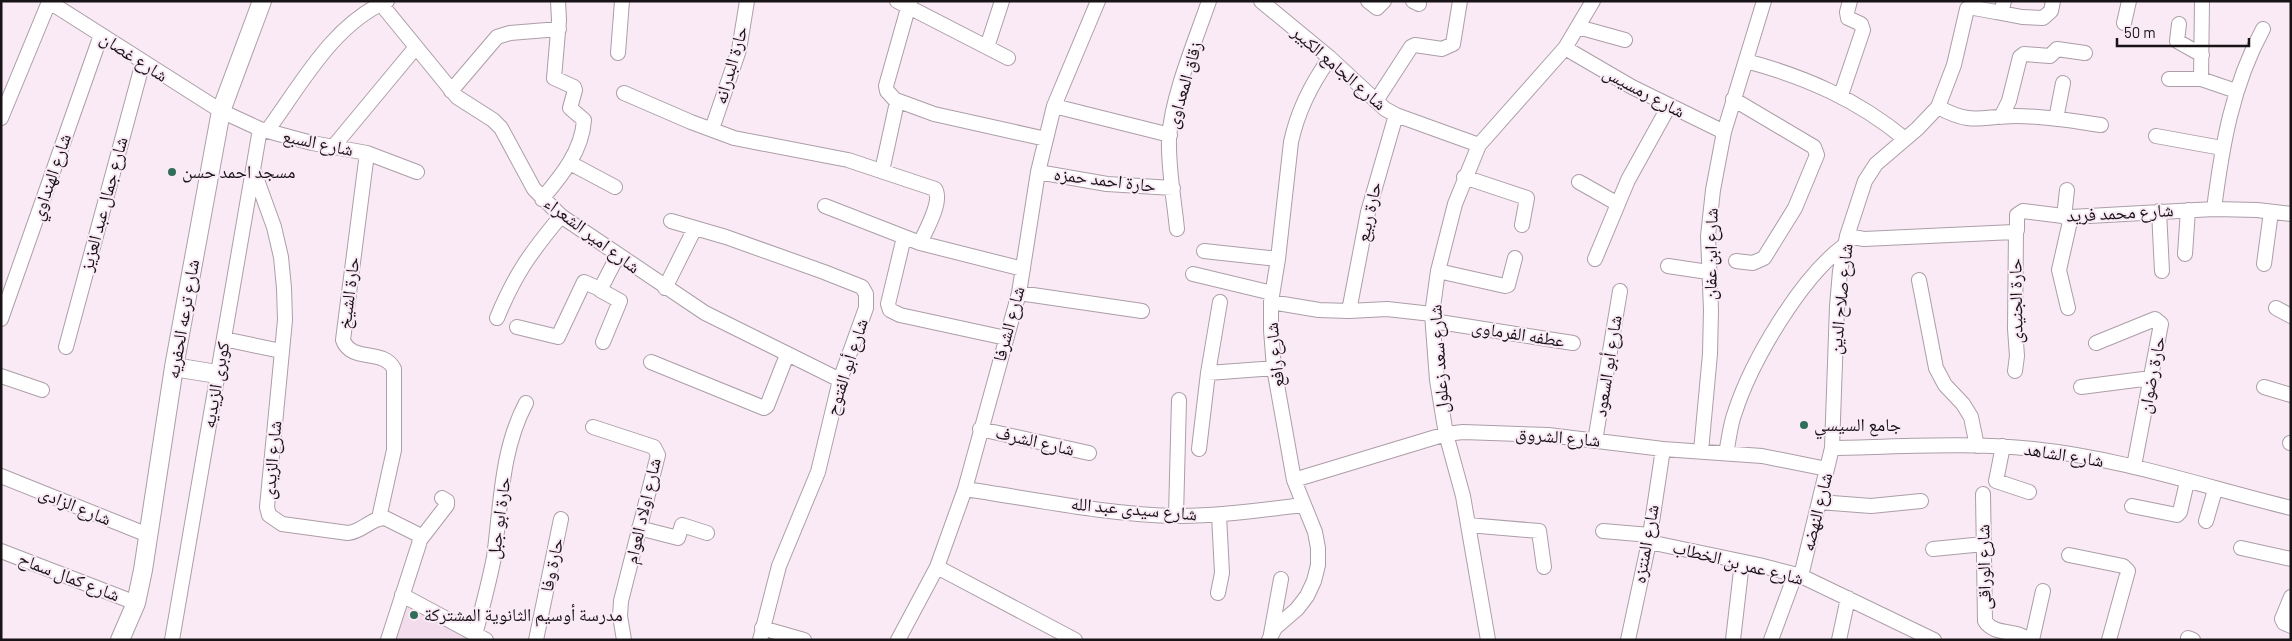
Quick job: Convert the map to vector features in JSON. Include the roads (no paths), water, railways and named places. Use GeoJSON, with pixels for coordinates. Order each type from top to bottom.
{"type":"FeatureCollection","features":[{"type":"Feature","properties":{"kind":"street","name":"شارع ترعه الحفريه"},"geometry":{"type":"LineString","coordinates":[[120,640],[136,603],[174,367],[220,112],[262,1]]}},
{"type":"Feature","properties":{"kind":"street"},"geometry":{"type":"LineString","coordinates":[[542,199],[570,163],[579,142],[584,120],[570,107],[575,90],[574,87],[554,78],[559,29],[558,1]]}},
{"type":"Feature","properties":{"kind":"street"},"geometry":{"type":"LineString","coordinates":[[618,53],[622,1]]}},
{"type":"Feature","properties":{"kind":"street","name":"حارة البدرانه"},"geometry":{"type":"LineString","coordinates":[[712,129],[738,50],[747,1]]}},
{"type":"Feature","properties":{"kind":"street"},"geometry":{"type":"LineString","coordinates":[[987,47],[1002,1]]}},
{"type":"Feature","properties":{"kind":"street","name":"شارع الشرفا"},"geometry":{"type":"LineString","coordinates":[[898,640],[937,567],[965,489],[1019,293],[1038,172],[1054,106],[1098,1]]}},
{"type":"Feature","properties":{"kind":"street","name":"زقاق المعداوى"},"geometry":{"type":"LineString","coordinates":[[1177,229],[1169,152],[1170,135],[1182,80],[1209,1]]}},
{"type":"Feature","properties":{"kind":"street","name":"شارع الجامع الكبير"},"geometry":{"type":"LineString","coordinates":[[1261,1],[1330,58],[1376,101],[1396,115],[1479,145]]}},
{"type":"Feature","properties":{"kind":"street"},"geometry":{"type":"LineString","coordinates":[[1368,1],[1377,8],[1384,1]]}},
{"type":"Feature","properties":{"kind":"street"},"geometry":{"type":"LineString","coordinates":[[1376,101],[1411,47],[1415,45],[1442,49],[1449,48],[1453,44],[1460,1]]}},
{"type":"Feature","properties":{"kind":"street","name":"شارع سعد زعلول"},"geometry":{"type":"LineString","coordinates":[[1488,640],[1463,496],[1446,434],[1437,380],[1432,318],[1438,271],[1454,204],[1479,145],[1565,48],[1593,1]]}},
{"type":"Feature","properties":{"kind":"street"},"geometry":{"type":"LineString","coordinates":[[1841,95],[1863,30],[1860,24],[1848,18],[1847,12],[1850,1]]}},
{"type":"Feature","properties":{"kind":"street","name":"شارع صلاح الدين"},"geometry":{"type":"LineString","coordinates":[[1832,448],[1836,315],[1840,271],[1846,240],[1865,181],[1876,164],[1938,107],[1954,65],[1968,4],[2000,7],[2022,18],[2043,18],[2051,11],[2053,1]]}},
{"type":"Feature","properties":{"kind":"street"},"geometry":{"type":"LineString","coordinates":[[2124,23],[2130,1]]}},
{"type":"Feature","properties":{"kind":"street"},"geometry":{"type":"LineString","coordinates":[[2201,80],[2202,1]]}},
{"type":"Feature","properties":{"kind":"street"},"geometry":{"type":"LineString","coordinates":[[264,130],[335,40],[361,17],[384,2]]}},
{"type":"Feature","properties":{"kind":"street","name":"شارع امير الشعراء"},"geometry":{"type":"LineString","coordinates":[[384,2],[451,91],[463,102],[493,120],[501,128],[534,189],[561,216],[665,288],[705,313],[840,380]]}},
{"type":"Feature","properties":{"kind":"street","name":"شارع ابن عفان"},"geometry":{"type":"LineString","coordinates":[[1701,451],[1710,354],[1711,310],[1708,236],[1713,190],[1724,132],[1746,61],[1760,2]]}},
{"type":"Feature","properties":{"kind":"street","name":"شارع غصان"},"geometry":{"type":"LineString","coordinates":[[55,3],[220,112]]}},
{"type":"Feature","properties":{"kind":"street"},"geometry":{"type":"LineString","coordinates":[[1,118],[55,3]]}},
{"type":"Feature","properties":{"kind":"street"},"geometry":{"type":"LineString","coordinates":[[1008,58],[905,3],[886,86],[887,91],[896,100],[934,114],[1046,139]]}},
{"type":"Feature","properties":{"kind":"street"},"geometry":{"type":"LineString","coordinates":[[2179,24],[2176,41],[2202,55]]}},
{"type":"Feature","properties":{"kind":"street"},"geometry":{"type":"LineString","coordinates":[[1578,27],[1625,40]]}},
{"type":"Feature","properties":{"kind":"street"},"geometry":{"type":"LineString","coordinates":[[451,91],[497,37],[510,33],[559,29]]}},
{"type":"Feature","properties":{"kind":"street"},"geometry":{"type":"LineString","coordinates":[[2214,209],[2222,148],[2236,91],[2243,69],[2263,29]]}},
{"type":"Feature","properties":{"kind":"street","name":"شارع الهنداوي"},"geometry":{"type":"LineString","coordinates":[[1,320],[101,35]]}},
{"type":"Feature","properties":{"kind":"street"},"geometry":{"type":"LineString","coordinates":[[333,147],[416,47]]}},
{"type":"Feature","properties":{"kind":"street","name":"شارع رمسيس"},"geometry":{"type":"LineString","coordinates":[[1565,48],[1668,106],[1724,132]]}},
{"type":"Feature","properties":{"kind":"street"},"geometry":{"type":"LineString","coordinates":[[2001,117],[2011,94],[2020,57],[2024,54],[2050,56],[2056,49],[2085,53]]}},
{"type":"Feature","properties":{"kind":"street","name":"شارع رافع"},"geometry":{"type":"LineString","coordinates":[[1270,637],[1275,628],[1297,610],[1307,596],[1314,581],[1318,548],[1315,532],[1294,480],[1274,368],[1272,297],[1291,142],[1295,124],[1310,89],[1330,58]]}},
{"type":"Feature","properties":{"kind":"street"},"geometry":{"type":"LineString","coordinates":[[1746,61],[1811,81],[1841,95],[1865,109],[1905,139]]}},
{"type":"Feature","properties":{"kind":"street","name":"شارع جمال عبد العزيز"},"geometry":{"type":"LineString","coordinates":[[66,347],[143,62]]}},
{"type":"Feature","properties":{"kind":"street"},"geometry":{"type":"LineString","coordinates":[[2169,79],[2201,80],[2236,91]]}},
{"type":"Feature","properties":{"kind":"street"},"geometry":{"type":"LineString","coordinates":[[2056,118],[2063,84]]}},
{"type":"Feature","properties":{"kind":"street"},"geometry":{"type":"LineString","coordinates":[[624,93],[734,138],[848,160],[930,187],[937,192],[937,203],[920,243]]}},
{"type":"Feature","properties":{"kind":"street"},"geometry":{"type":"LineString","coordinates":[[882,170],[896,100]]}},
{"type":"Feature","properties":{"kind":"street"},"geometry":{"type":"LineString","coordinates":[[1733,100],[1814,147],[1817,154],[1795,208],[1764,258],[1753,263],[1736,261]]}},
{"type":"Feature","properties":{"kind":"street"},"geometry":{"type":"LineString","coordinates":[[1054,106],[1170,135]]}},
{"type":"Feature","properties":{"kind":"street"},"geometry":{"type":"LineString","coordinates":[[1596,258],[1618,204],[1647,143],[1668,106]]}},
{"type":"Feature","properties":{"kind":"street"},"geometry":{"type":"LineString","coordinates":[[1938,107],[1956,115],[1975,120],[2001,117],[2056,118],[2101,124]]}},
{"type":"Feature","properties":{"kind":"street","name":"شارع السبع"},"geometry":{"type":"LineString","coordinates":[[220,112],[264,130],[333,147],[367,153],[417,172]]}},
{"type":"Feature","properties":{"kind":"street","name":"حارة ربيع"},"geometry":{"type":"LineString","coordinates":[[1349,312],[1368,212],[1396,115]]}},
{"type":"Feature","properties":{"kind":"street","name":"كوبرى الزيديه"},"geometry":{"type":"LineString","coordinates":[[172,640],[253,169],[264,130]]}},
{"type":"Feature","properties":{"kind":"street"},"geometry":{"type":"LineString","coordinates":[[2156,136],[2222,148]]}},
{"type":"Feature","properties":{"kind":"street","name":"حارة الشيخ"},"geometry":{"type":"LineString","coordinates":[[367,153],[344,340],[350,352],[386,359],[394,369],[394,450],[379,518]]}},
{"type":"Feature","properties":{"kind":"street"},"geometry":{"type":"LineString","coordinates":[[570,163],[615,187]]}},
{"type":"Feature","properties":{"kind":"street","name":"شارع الزيدى"},"geometry":{"type":"LineString","coordinates":[[253,169],[274,227],[281,258],[284,288],[282,351],[268,507],[269,515],[282,524],[348,533],[356,532],[379,518]]}},
{"type":"Feature","properties":{"kind":"street","name":"حارة احمد حمزه"},"geometry":{"type":"LineString","coordinates":[[1038,172],[1107,184],[1173,188]]}},
{"type":"Feature","properties":{"kind":"street"},"geometry":{"type":"LineString","coordinates":[[1464,177],[1528,198],[1522,225]]}},
{"type":"Feature","properties":{"kind":"street"},"geometry":{"type":"LineString","coordinates":[[1579,182],[1618,204]]}},
{"type":"Feature","properties":{"kind":"street"},"geometry":{"type":"LineString","coordinates":[[2067,190],[2068,217],[2059,270],[2068,308]]}},
{"type":"Feature","properties":{"kind":"street"},"geometry":{"type":"LineString","coordinates":[[825,206],[920,243],[1023,269]]}},
{"type":"Feature","properties":{"kind":"street","name":"شارع محمد فريد"},"geometry":{"type":"LineString","coordinates":[[2016,231],[2017,215],[2023,211],[2068,217],[2214,209],[2257,210],[2291,214]]}},
{"type":"Feature","properties":{"kind":"street"},"geometry":{"type":"LineString","coordinates":[[2185,254],[2188,210]]}},
{"type":"Feature","properties":{"kind":"street"},"geometry":{"type":"LineString","coordinates":[[2159,211],[2162,271]]}},
{"type":"Feature","properties":{"kind":"street"},"geometry":{"type":"LineString","coordinates":[[2264,264],[2271,212]]}},
{"type":"Feature","properties":{"kind":"street"},"geometry":{"type":"LineString","coordinates":[[497,318],[511,285],[525,260],[561,216]]}},
{"type":"Feature","properties":{"kind":"street","name":"شارع أبو الفتوح"},"geometry":{"type":"LineString","coordinates":[[671,221],[790,259],[862,287],[866,294],[866,308],[840,380],[818,472],[779,566],[761,634]]}},
{"type":"Feature","properties":{"kind":"street"},"geometry":{"type":"LineString","coordinates":[[665,288],[695,228]]}},
{"type":"Feature","properties":{"kind":"street"},"geometry":{"type":"LineString","coordinates":[[1726,453],[1735,412],[1768,341],[1812,275],[1846,240],[2016,231]]}},
{"type":"Feature","properties":{"kind":"street","name":"حارة الجنيدى"},"geometry":{"type":"LineString","coordinates":[[2015,371],[2017,356],[2015,329],[2016,231]]}},
{"type":"Feature","properties":{"kind":"street"},"geometry":{"type":"LineString","coordinates":[[904,237],[888,304],[890,310],[900,315],[1006,338]]}},
{"type":"Feature","properties":{"kind":"street"},"geometry":{"type":"LineString","coordinates":[[1204,251],[1278,259]]}},
{"type":"Feature","properties":{"kind":"street"},"geometry":{"type":"LineString","coordinates":[[600,289],[618,255]]}},
{"type":"Feature","properties":{"kind":"street"},"geometry":{"type":"LineString","coordinates":[[1438,271],[1505,286],[1508,285],[1516,258]]}},
{"type":"Feature","properties":{"kind":"street"},"geometry":{"type":"LineString","coordinates":[[1668,266],[1708,272]]}},
{"type":"Feature","properties":{"kind":"street","name":"عطفه الفرماوى"},"geometry":{"type":"LineString","coordinates":[[1193,274],[1319,310],[1349,312],[1387,309],[1573,342]]}},
{"type":"Feature","properties":{"kind":"street"},"geometry":{"type":"LineString","coordinates":[[1919,280],[1936,368],[1945,385],[1963,404],[1971,417],[1977,446]]}},
{"type":"Feature","properties":{"kind":"street"},"geometry":{"type":"LineString","coordinates":[[517,327],[558,336],[584,282],[620,301],[603,342]]}},
{"type":"Feature","properties":{"kind":"street","name":"شارع أبو السعود"},"geometry":{"type":"LineString","coordinates":[[1595,441],[1620,291]]}},
{"type":"Feature","properties":{"kind":"street"},"geometry":{"type":"LineString","coordinates":[[1019,293],[1142,311]]}},
{"type":"Feature","properties":{"kind":"street"},"geometry":{"type":"LineString","coordinates":[[1199,448],[1208,373],[1220,302]]}},
{"type":"Feature","properties":{"kind":"street"},"geometry":{"type":"LineString","coordinates":[[2276,308],[2291,316]]}},
{"type":"Feature","properties":{"kind":"street","name":"حارة رضوان"},"geometry":{"type":"LineString","coordinates":[[2096,342],[2155,319],[2159,320],[2162,328],[2134,466]]}},
{"type":"Feature","properties":{"kind":"street"},"geometry":{"type":"LineString","coordinates":[[224,339],[282,351]]}},
{"type":"Feature","properties":{"kind":"street"},"geometry":{"type":"LineString","coordinates":[[651,362],[764,408],[767,406],[787,355]]}},
{"type":"Feature","properties":{"kind":"street"},"geometry":{"type":"LineString","coordinates":[[174,367],[217,374]]}},
{"type":"Feature","properties":{"kind":"street"},"geometry":{"type":"LineString","coordinates":[[1208,373],[1274,368]]}},
{"type":"Feature","properties":{"kind":"street"},"geometry":{"type":"LineString","coordinates":[[1,376],[42,390]]}},
{"type":"Feature","properties":{"kind":"street"},"geometry":{"type":"LineString","coordinates":[[2081,387],[2151,378]]}},
{"type":"Feature","properties":{"kind":"street"},"geometry":{"type":"LineString","coordinates":[[2264,387],[2291,395]]}},
{"type":"Feature","properties":{"kind":"street"},"geometry":{"type":"LineString","coordinates":[[1176,516],[1179,400]]}},
{"type":"Feature","properties":{"kind":"street","name":"حارة ابو جبل"},"geometry":{"type":"LineString","coordinates":[[481,638],[509,442],[516,422],[526,403]]}},
{"type":"Feature","properties":{"kind":"street","name":"شارع اولاد العوام"},"geometry":{"type":"LineString","coordinates":[[593,426],[654,447],[658,455],[621,601],[620,616],[624,640]]}},
{"type":"Feature","properties":{"kind":"street","name":"شارع الشرف"},"geometry":{"type":"LineString","coordinates":[[980,429],[1089,453]]}},
{"type":"Feature","properties":{"kind":"street","name":"شارع الشروق"},"geometry":{"type":"LineString","coordinates":[[1294,480],[1446,434],[1464,432],[1514,432],[1663,448],[1762,456],[1827,469]]}},
{"type":"Feature","properties":{"kind":"street"},"geometry":{"type":"LineString","coordinates":[[2003,446],[1996,481],[2029,492]]}},
{"type":"Feature","properties":{"kind":"street","name":"شارع الشاهد"},"geometry":{"type":"LineString","coordinates":[[1832,448],[2003,446],[2068,454],[2134,466],[2215,490],[2291,508]]}},
{"type":"Feature","properties":{"kind":"street","name":"شارع المنتزه"},"geometry":{"type":"LineString","coordinates":[[1628,640],[1649,538],[1663,448]]}},
{"type":"Feature","properties":{"kind":"street","name":"شارع النهضه"},"geometry":{"type":"LineString","coordinates":[[1771,640],[1798,576],[1832,448]]}},
{"type":"Feature","properties":{"kind":"street","name":"شارع الزادى"},"geometry":{"type":"LineString","coordinates":[[1,476],[148,535]]}},
{"type":"Feature","properties":{"kind":"street"},"geometry":{"type":"LineString","coordinates":[[2132,506],[2177,515],[2180,512],[2187,482]]}},
{"type":"Feature","properties":{"kind":"street","name":"شارع سيدى عبد الله"},"geometry":{"type":"LineString","coordinates":[[965,489],[1109,510],[1176,516],[1219,515],[1303,505]]}},
{"type":"Feature","properties":{"kind":"street"},"geometry":{"type":"LineString","coordinates":[[2206,521],[2215,490]]}},
{"type":"Feature","properties":{"kind":"street","name":"شارع الوراقى"},"geometry":{"type":"LineString","coordinates":[[1983,494],[1985,621],[1994,629],[2030,640]]}},
{"type":"Feature","properties":{"kind":"street"},"geometry":{"type":"LineString","coordinates":[[388,640],[420,540],[447,505],[447,501],[442,498]]}},
{"type":"Feature","properties":{"kind":"street"},"geometry":{"type":"LineString","coordinates":[[1819,502],[1871,506],[1921,501]]}},
{"type":"Feature","properties":{"kind":"street"},"geometry":{"type":"LineString","coordinates":[[1218,593],[1222,572],[1219,515]]}},
{"type":"Feature","properties":{"kind":"street"},"geometry":{"type":"LineString","coordinates":[[379,518],[385,518],[417,534],[420,540]]}},
{"type":"Feature","properties":{"kind":"street","name":"حارة وفا"},"geometry":{"type":"LineString","coordinates":[[536,640],[561,519]]}},
{"type":"Feature","properties":{"kind":"street"},"geometry":{"type":"LineString","coordinates":[[639,528],[678,538],[682,525],[707,533]]}},
{"type":"Feature","properties":{"kind":"street"},"geometry":{"type":"LineString","coordinates":[[1468,525],[1539,531],[1544,567]]}},
{"type":"Feature","properties":{"kind":"street","name":"شارع عمر بن الخطاب"},"geometry":{"type":"LineString","coordinates":[[1603,531],[1649,538],[1798,576],[1934,640]]}},
{"type":"Feature","properties":{"kind":"street"},"geometry":{"type":"LineString","coordinates":[[1933,549],[1984,544]]}},
{"type":"Feature","properties":{"kind":"street"},"geometry":{"type":"LineString","coordinates":[[2242,548],[2291,559]]}},
{"type":"Feature","properties":{"kind":"street","name":"شارع كمال سماح"},"geometry":{"type":"LineString","coordinates":[[1,551],[136,603]]}},
{"type":"Feature","properties":{"kind":"street"},"geometry":{"type":"LineString","coordinates":[[2069,555],[2123,566],[2128,571],[2110,640]]}},
{"type":"Feature","properties":{"kind":"street"},"geometry":{"type":"LineString","coordinates":[[1733,640],[1742,562]]}},
{"type":"Feature","properties":{"kind":"street"},"geometry":{"type":"LineString","coordinates":[[937,567],[1075,640]]}},
{"type":"Feature","properties":{"kind":"street"},"geometry":{"type":"LineString","coordinates":[[1270,637],[1281,579]]}},
{"type":"Feature","properties":{"kind":"street"},"geometry":{"type":"LineString","coordinates":[[2030,640],[2043,591]]}},
{"type":"Feature","properties":{"kind":"street"},"geometry":{"type":"LineString","coordinates":[[402,596],[481,638]]}},
{"type":"Feature","properties":{"kind":"street"},"geometry":{"type":"LineString","coordinates":[[2291,597],[2282,619],[2284,623],[2291,626]]}},
{"type":"Feature","properties":{"kind":"street"},"geometry":{"type":"LineString","coordinates":[[1839,640],[1848,598]]}},
{"type":"Feature","properties":{"kind":"street"},"geometry":{"type":"LineString","coordinates":[[761,634],[804,640]]}},
{"type":"Feature","properties":{"kind":"place","name":"مسجد احمد حسن"},"geometry":{"type":"Point","coordinates":[172,172]}},
{"type":"Feature","properties":{"kind":"place","name":"جامع السيسي"},"geometry":{"type":"Point","coordinates":[1804,425]}},
{"type":"Feature","properties":{"kind":"place","name":"مدرسة أوسيم الثانوية المشتركة"},"geometry":{"type":"Point","coordinates":[414,615]}}]}
